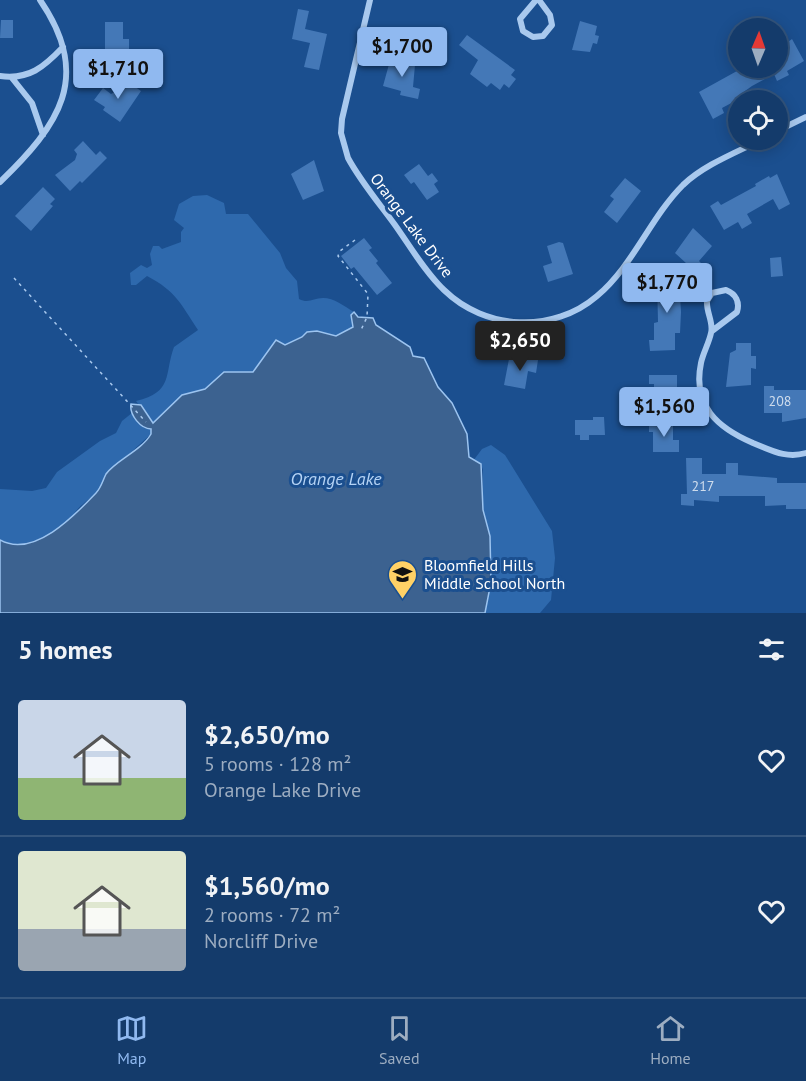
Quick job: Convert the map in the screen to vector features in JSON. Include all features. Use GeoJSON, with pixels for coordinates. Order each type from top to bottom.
{"type":"FeatureCollection","features":[{"type":"Feature","properties":{"kind":"street"},"geometry":{"type":"LineString","coordinates":[[0,182],[43,135],[54,120],[62,102],[67,71],[63,47],[51,15],[40,0]]}},
{"type":"Feature","properties":{"kind":"street","name":"Orange Lake Drive"},"geometry":{"type":"LineString","coordinates":[[370,0],[342,119],[341,133],[348,158],[443,289],[467,307],[487,316],[515,322],[535,322],[564,316],[586,305],[611,283],[681,187],[704,170],[742,150]]}},
{"type":"Feature","properties":{"kind":"street"},"geometry":{"type":"LineString","coordinates":[[537,0],[550,15],[552,25],[543,36],[533,37],[523,31],[520,19],[537,0]]}},
{"type":"Feature","properties":{"kind":"street"},"geometry":{"type":"LineString","coordinates":[[0,76],[12,78],[30,75],[43,68],[63,47]]}},
{"type":"Feature","properties":{"kind":"street"},"geometry":{"type":"LineString","coordinates":[[12,78],[32,103],[43,135]]}},
{"type":"Feature","properties":{"kind":"street"},"geometry":{"type":"LineString","coordinates":[[788,126],[806,117]]}},
{"type":"Feature","properties":{"kind":"street"},"geometry":{"type":"LineString","coordinates":[[712,331],[737,312],[738,302],[734,294],[726,290],[712,293],[707,302],[712,331],[699,376],[701,393],[710,414],[726,430],[777,453],[794,456],[806,453]]}},
{"type":"Feature","properties":{"kind":"path"},"geometry":{"type":"LineString","coordinates":[[355,240],[340,251],[338,256],[369,294],[367,317],[362,330]]}},
{"type":"Feature","properties":{"kind":"path"},"geometry":{"type":"LineString","coordinates":[[14,278],[146,422]]}},
{"type":"Feature","properties":{"kind":"shaded area"},"geometry":{"type":"Polygon","coordinates":[[[207,195],[224,203],[226,214],[248,214],[280,253],[286,268],[297,281],[299,299],[306,301],[327,298],[339,303],[354,312],[351,318],[354,327],[336,336],[317,331],[307,332],[285,345],[276,340],[253,372],[224,372],[205,389],[182,395],[153,423],[136,401],[157,393],[166,381],[174,347],[198,330],[182,305],[165,287],[147,276],[136,285],[131,285],[130,273],[141,265],[147,268],[152,265],[150,254],[153,246],[159,246],[162,249],[181,242],[181,232],[184,228],[174,220],[179,204],[193,196],[207,195]]]}},
{"type":"Feature","properties":{"kind":"shaded area"},"geometry":{"type":"Polygon","coordinates":[[[132,413],[144,428],[152,429],[151,434],[105,476],[101,486],[76,511],[72,519],[48,535],[29,542],[19,544],[0,540],[0,489],[32,491],[46,488],[57,472],[100,441],[116,433],[122,421],[132,413]]]}},
{"type":"Feature","properties":{"kind":"shaded area"},"geometry":{"type":"Polygon","coordinates":[[[491,445],[505,455],[552,531],[555,558],[551,600],[540,613],[485,613],[491,582],[490,537],[483,510],[483,470],[481,464],[473,461],[482,449],[491,445]]]}},
{"type":"Feature","properties":{"kind":"water","name":"Orange Lake"},"geometry":{"type":"Polygon","coordinates":[[[354,312],[358,317],[373,318],[376,325],[410,347],[413,356],[424,358],[438,387],[452,403],[467,434],[469,457],[481,464],[483,510],[490,536],[491,582],[485,613],[0,613],[0,540],[13,544],[27,544],[40,539],[66,522],[88,502],[98,491],[110,469],[147,440],[151,434],[151,429],[143,427],[134,417],[131,404],[141,405],[153,423],[182,395],[205,389],[224,372],[253,372],[276,340],[285,345],[307,332],[317,331],[336,336],[353,327],[351,315],[354,312]]]}},
{"type":"Feature","properties":{"kind":"building"},"geometry":{"type":"Polygon","coordinates":[[[298,9],[309,11],[305,29],[327,34],[319,70],[304,67],[310,43],[292,39],[298,9]]]}},
{"type":"Feature","properties":{"kind":"building"},"geometry":{"type":"Polygon","coordinates":[[[1,20],[13,20],[13,38],[0,38],[1,20]]]}},
{"type":"Feature","properties":{"kind":"building"},"geometry":{"type":"Polygon","coordinates":[[[580,21],[597,26],[595,35],[599,36],[597,44],[593,43],[590,52],[572,50],[580,21]]]}},
{"type":"Feature","properties":{"kind":"building"},"geometry":{"type":"Polygon","coordinates":[[[105,22],[123,22],[123,39],[129,39],[129,55],[123,56],[123,62],[99,63],[98,53],[103,53],[105,49],[105,22]]]}},
{"type":"Feature","properties":{"kind":"building"},"geometry":{"type":"Polygon","coordinates":[[[467,35],[515,70],[511,75],[516,79],[509,88],[504,84],[500,90],[491,83],[487,87],[470,74],[478,60],[459,45],[467,35]]]}},
{"type":"Feature","properties":{"kind":"building"},"geometry":{"type":"Polygon","coordinates":[[[792,39],[804,61],[788,70],[788,42],[792,39]]]}},
{"type":"Feature","properties":{"kind":"building"},"geometry":{"type":"Polygon","coordinates":[[[391,57],[415,65],[413,87],[420,89],[418,99],[400,95],[401,91],[383,86],[391,57]]]}},
{"type":"Feature","properties":{"kind":"building"},"geometry":{"type":"Polygon","coordinates":[[[728,76],[728,78],[767,78],[746,90],[728,90],[728,105],[722,108],[724,113],[713,119],[699,92],[728,76]]]}},
{"type":"Feature","properties":{"kind":"building"},"geometry":{"type":"Polygon","coordinates":[[[124,79],[141,91],[120,122],[103,110],[105,107],[94,100],[103,88],[111,94],[115,92],[124,79]]]}},
{"type":"Feature","properties":{"kind":"building"},"geometry":{"type":"Polygon","coordinates":[[[83,141],[96,155],[100,151],[107,158],[82,183],[80,181],[70,191],[55,175],[75,160],[77,154],[74,150],[83,141]]]}},
{"type":"Feature","properties":{"kind":"building"},"geometry":{"type":"Polygon","coordinates":[[[314,160],[324,191],[303,200],[291,174],[314,160]]]}},
{"type":"Feature","properties":{"kind":"building"},"geometry":{"type":"Polygon","coordinates":[[[419,164],[428,176],[432,173],[438,181],[434,184],[439,192],[427,200],[414,182],[411,184],[404,175],[419,164]]]}},
{"type":"Feature","properties":{"kind":"building"},"geometry":{"type":"Polygon","coordinates":[[[777,174],[790,204],[779,210],[773,199],[747,214],[752,223],[742,229],[738,222],[724,230],[710,206],[718,201],[721,205],[756,186],[755,184],[769,176],[770,178],[777,174]]]}},
{"type":"Feature","properties":{"kind":"building"},"geometry":{"type":"Polygon","coordinates":[[[625,178],[641,191],[617,223],[604,212],[614,199],[610,196],[625,178]]]}},
{"type":"Feature","properties":{"kind":"building"},"geometry":{"type":"Polygon","coordinates":[[[43,187],[55,199],[50,204],[53,206],[31,231],[15,216],[43,187]]]}},
{"type":"Feature","properties":{"kind":"building"},"geometry":{"type":"Polygon","coordinates":[[[693,228],[712,246],[699,261],[705,267],[698,274],[675,253],[693,228]]]}},
{"type":"Feature","properties":{"kind":"building"},"geometry":{"type":"Polygon","coordinates":[[[364,238],[372,248],[369,250],[378,261],[376,263],[392,283],[377,295],[354,267],[351,269],[341,256],[364,238]]]}},
{"type":"Feature","properties":{"kind":"building"},"geometry":{"type":"Polygon","coordinates":[[[563,243],[573,274],[548,282],[543,266],[552,263],[547,246],[563,243]]]}},
{"type":"Feature","properties":{"kind":"building"},"geometry":{"type":"Polygon","coordinates":[[[781,257],[783,276],[771,277],[770,258],[781,257]]]}},
{"type":"Feature","properties":{"kind":"building"},"geometry":{"type":"Polygon","coordinates":[[[659,274],[672,274],[672,279],[679,279],[680,333],[675,333],[675,350],[650,351],[649,340],[654,340],[654,323],[658,322],[657,279],[659,279],[659,274]]]}},
{"type":"Feature","properties":{"kind":"building"},"geometry":{"type":"Polygon","coordinates":[[[736,343],[751,343],[751,356],[756,356],[756,369],[751,368],[751,385],[726,387],[730,353],[736,350],[736,343]]]}},
{"type":"Feature","properties":{"kind":"building"},"geometry":{"type":"Polygon","coordinates":[[[525,358],[538,360],[536,373],[528,371],[525,389],[504,385],[509,359],[524,362],[525,358]]]}},
{"type":"Feature","properties":{"kind":"building"},"geometry":{"type":"Polygon","coordinates":[[[649,375],[677,375],[677,392],[682,392],[682,404],[654,404],[654,384],[649,384],[649,375]]]}},
{"type":"Feature","properties":{"kind":"building"},"geometry":{"type":"Polygon","coordinates":[[[764,386],[774,386],[774,390],[806,390],[806,418],[782,422],[782,413],[764,413],[764,386]]]}},
{"type":"Feature","properties":{"kind":"building"},"geometry":{"type":"Polygon","coordinates":[[[593,417],[604,417],[605,435],[589,435],[589,440],[580,440],[580,435],[575,435],[575,420],[593,420],[593,417]]]}},
{"type":"Feature","properties":{"kind":"building"},"geometry":{"type":"Polygon","coordinates":[[[649,423],[673,423],[673,440],[679,440],[679,452],[653,452],[653,432],[649,432],[649,423]]]}},
{"type":"Feature","properties":{"kind":"building"},"geometry":{"type":"Polygon","coordinates":[[[686,458],[702,458],[702,474],[726,474],[726,463],[738,463],[738,475],[777,478],[777,483],[806,483],[806,509],[786,509],[786,505],[765,506],[765,496],[719,496],[719,502],[694,500],[694,506],[681,505],[681,494],[687,494],[686,458]]]}},
{"type":"Feature","properties":{"kind":"place","name":"Bloomfield Hills Middle School North"},"geometry":{"type":"Point","coordinates":[403,600]}}]}
